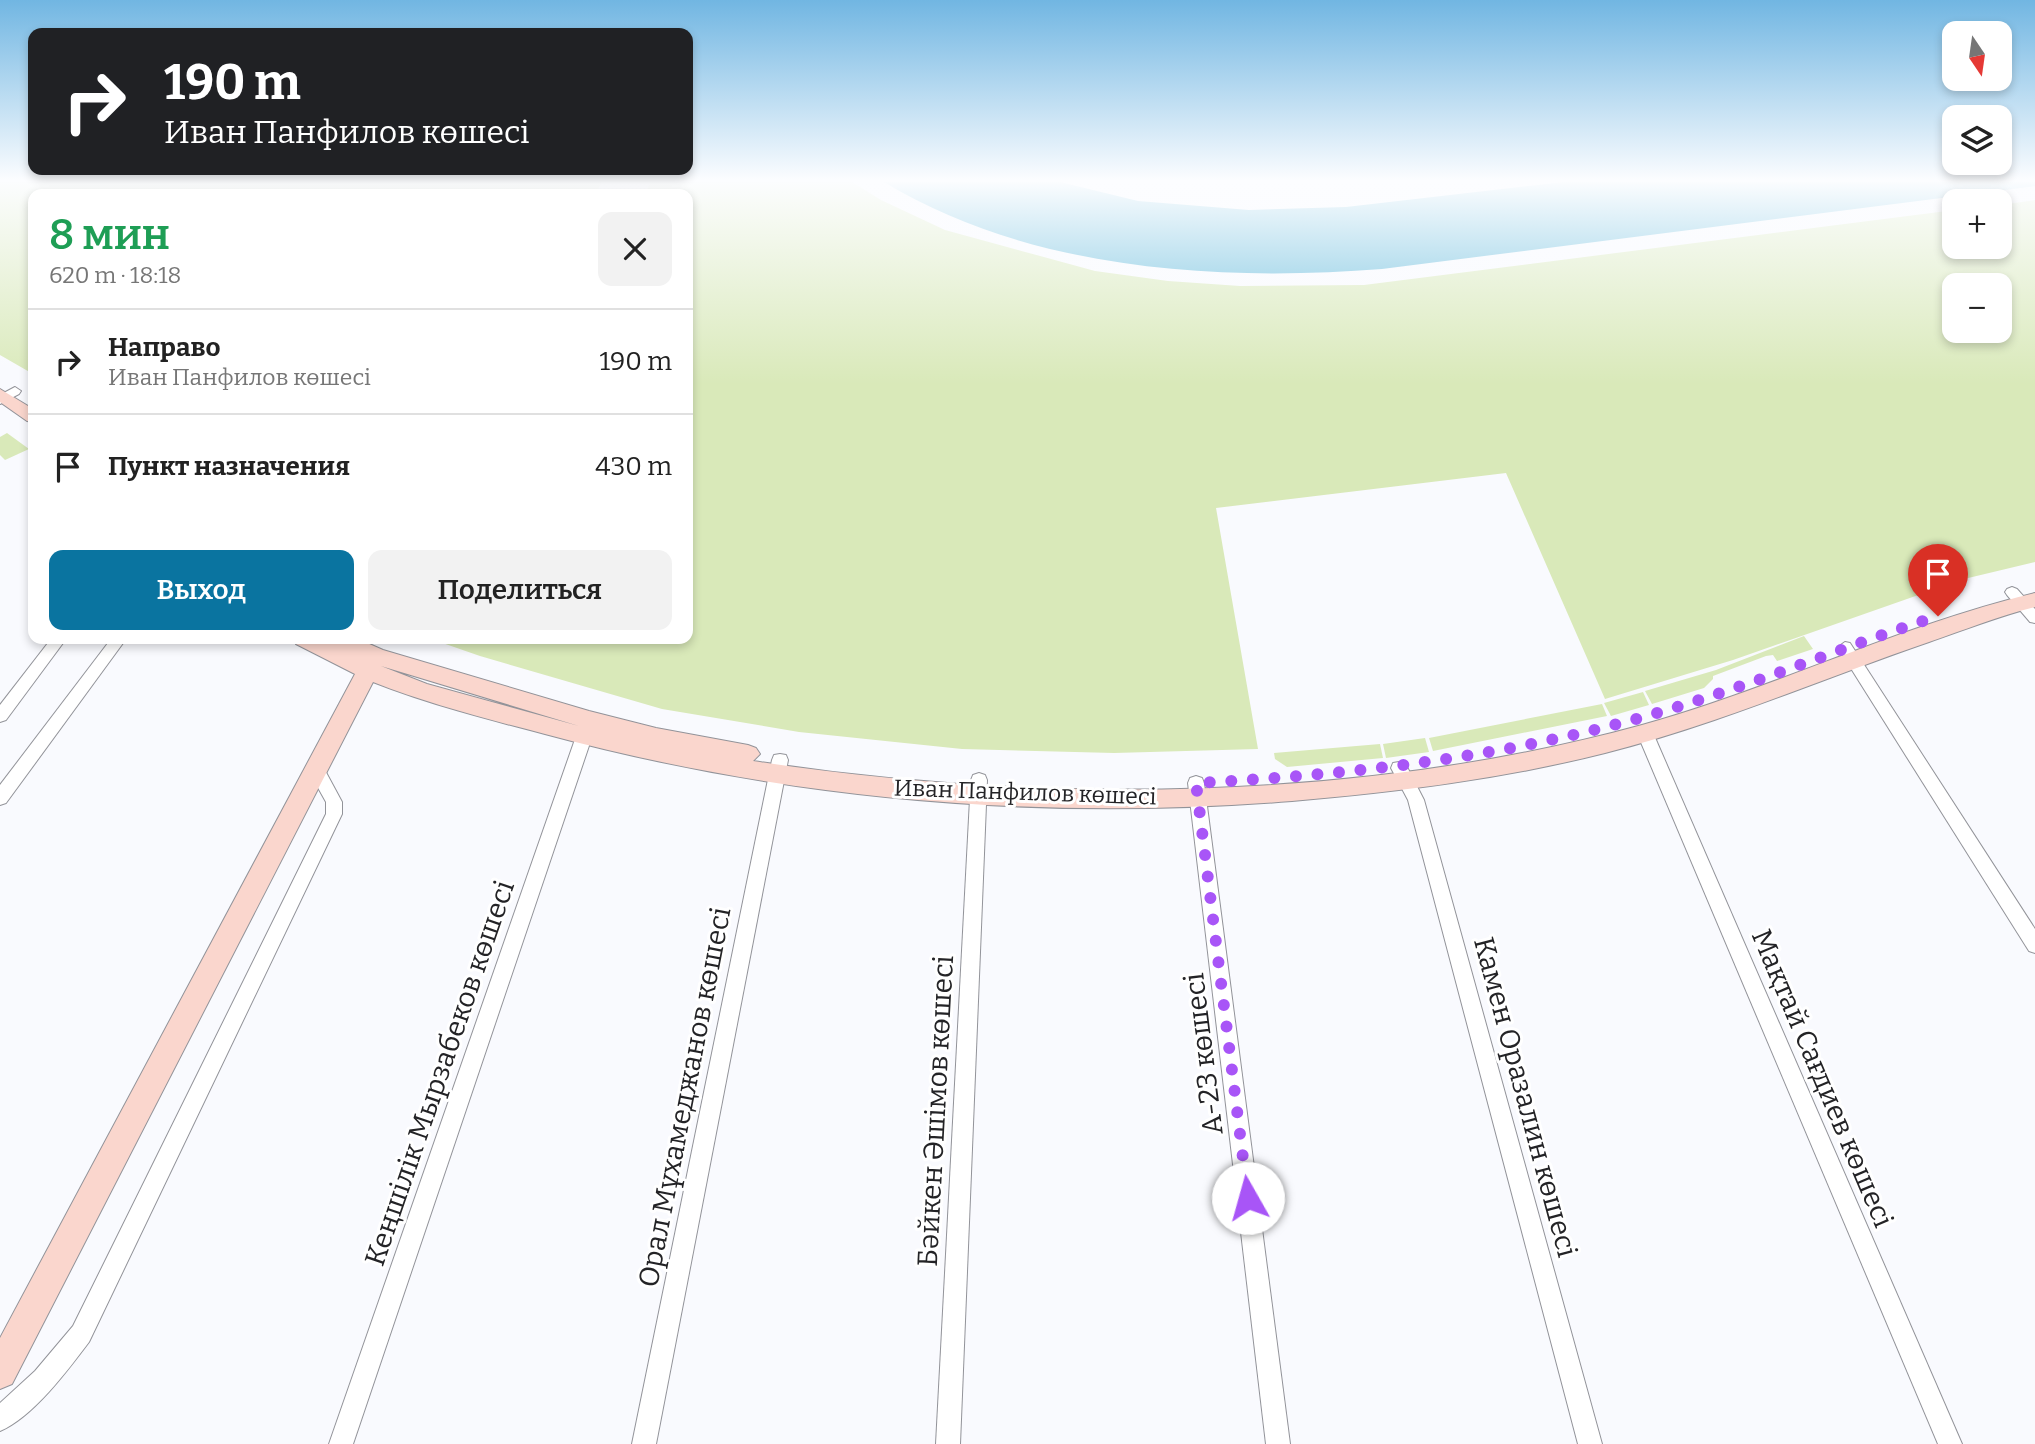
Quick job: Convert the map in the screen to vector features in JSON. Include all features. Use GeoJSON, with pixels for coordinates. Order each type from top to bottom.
{"type":"FeatureCollection","features":[{"type":"Feature","properties":{"kind":"street"},"geometry":{"type":"LineString","coordinates":[[4,393],[28,402]]}},
{"type":"Feature","properties":{"kind":"street"},"geometry":{"type":"LineString","coordinates":[[4,393],[28,414]]}},
{"type":"Feature","properties":{"kind":"street","name":"Иван Панфилов көшесі"},"geometry":{"type":"LineString","coordinates":[[1403,774],[1638,719],[2028,600]]}},
{"type":"Feature","properties":{"kind":"street"},"geometry":{"type":"LineString","coordinates":[[0,716],[56,644]]}},
{"type":"Feature","properties":{"kind":"street"},"geometry":{"type":"LineString","coordinates":[[0,798],[115,644]]}},
{"type":"Feature","properties":{"kind":"street","name":"Иван Панфилов көшесі"},"geometry":{"type":"LineString","coordinates":[[317,644],[371,664],[586,729],[778,767],[1120,799],[1198,790],[1273,794],[1403,774],[1503,765],[1645,733],[1738,702],[1850,653]]}},
{"type":"Feature","properties":{"kind":"street","name":"Иван Панфилов көшесі"},"geometry":{"type":"LineString","coordinates":[[345,644],[371,664]]}},
{"type":"Feature","properties":{"kind":"street"},"geometry":{"type":"LineString","coordinates":[[1850,653],[2035,945]]}},
{"type":"Feature","properties":{"kind":"street"},"geometry":{"type":"LineString","coordinates":[[0,1373],[371,664]]}},
{"type":"Feature","properties":{"kind":"street","name":"Кеңшілік Мырзабеков көшесі"},"geometry":{"type":"LineString","coordinates":[[341,1444],[586,729]]}},
{"type":"Feature","properties":{"kind":"street","name":"Мақтай Сағдиев көшесі"},"geometry":{"type":"LineString","coordinates":[[1645,733],[1950,1444]]}},
{"type":"Feature","properties":{"kind":"street","name":"Орал Мұхамеджанов көшесі"},"geometry":{"type":"LineString","coordinates":[[644,1444],[778,767]]}},
{"type":"Feature","properties":{"kind":"street"},"geometry":{"type":"LineString","coordinates":[[0,1419],[35,1389],[60,1362],[80,1334],[328,827],[334,814],[334,802],[315,768]]}},
{"type":"Feature","properties":{"kind":"street","name":"Камен Оразалин көшесі"},"geometry":{"type":"LineString","coordinates":[[1403,774],[1416,800],[1590,1444]]}},
{"type":"Feature","properties":{"kind":"street","name":"Бәйкен Әшімов көшесі"},"geometry":{"type":"LineString","coordinates":[[947,1444],[978,787]]}},
{"type":"Feature","properties":{"kind":"street","name":"А-23 көшесі"},"geometry":{"type":"LineString","coordinates":[[1198,790],[1278,1444]]}},
{"type":"Feature","properties":{"kind":"green space"},"geometry":{"type":"Polygon","coordinates":[[[0,249],[28,249],[28,371],[0,355],[0,249]]]}},
{"type":"Feature","properties":{"kind":"green space"},"geometry":{"type":"Polygon","coordinates":[[[693,249],[1016,249],[1095,271],[1168,281],[1240,286],[1364,285],[1645,249],[1942,249],[1942,259],[2012,259],[2012,249],[2035,249],[2035,562],[1964,579],[1733,660],[1605,699],[1506,473],[1216,508],[1258,749],[1114,753],[962,749],[799,732],[662,709],[445,644],[693,644],[693,249]]]}},
{"type":"Feature","properties":{"kind":"green space"},"geometry":{"type":"Polygon","coordinates":[[[7,433],[28,449],[5,460],[0,455],[0,437],[7,433]]]}},
{"type":"Feature","properties":{"kind":"green space"},"geometry":{"type":"Polygon","coordinates":[[[1804,636],[1813,649],[1777,661],[1773,655],[1766,656],[1713,676],[1704,688],[1652,704],[1645,691],[1716,670],[1804,636]]]}},
{"type":"Feature","properties":{"kind":"green space"},"geometry":{"type":"Polygon","coordinates":[[[1643,692],[1649,705],[1611,716],[1604,703],[1643,692]]]}},
{"type":"Feature","properties":{"kind":"green space"},"geometry":{"type":"Polygon","coordinates":[[[1602,704],[1607,716],[1433,751],[1429,738],[1602,704]]]}},
{"type":"Feature","properties":{"kind":"green space"},"geometry":{"type":"Polygon","coordinates":[[[1425,738],[1429,752],[1386,758],[1383,744],[1425,738]]]}},
{"type":"Feature","properties":{"kind":"green space"},"geometry":{"type":"Polygon","coordinates":[[[1380,744],[1383,758],[1287,767],[1275,759],[1274,753],[1380,744]]]}},
{"type":"Feature","properties":{"kind":"water"},"geometry":{"type":"Polygon","coordinates":[[[1052,249],[1536,249],[1382,269],[1319,273],[1190,270],[1126,263],[1052,249]]]}},
{"type":"Feature","properties":{"kind":"route"},"geometry":{"type":"LineString","coordinates":[[1248,1198],[1196,783],[1399,768],[1529,746],[1638,719],[1938,616]]}}]}
